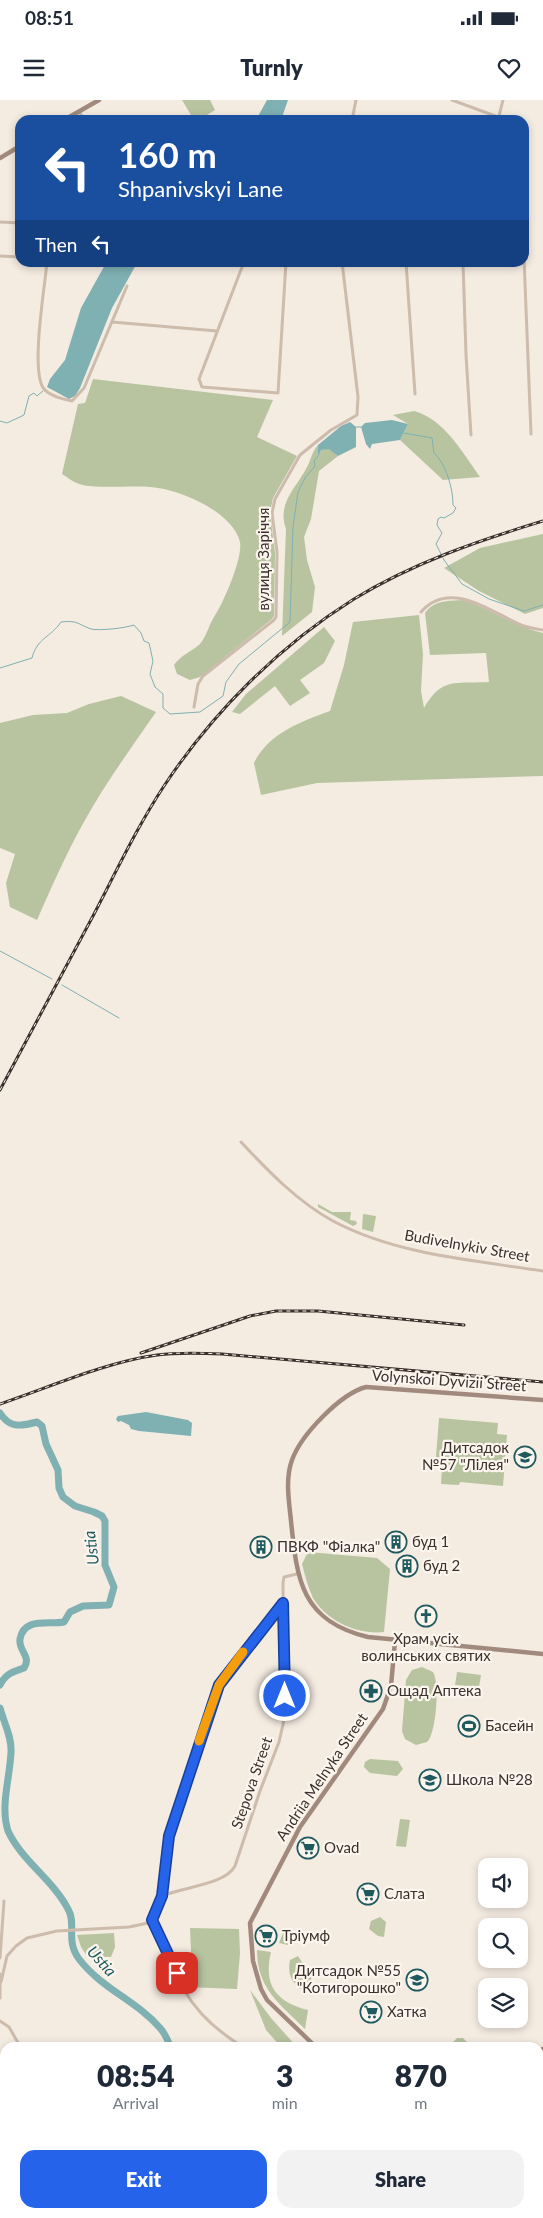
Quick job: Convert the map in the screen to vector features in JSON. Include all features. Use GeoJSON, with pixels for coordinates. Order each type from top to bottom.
{"type":"FeatureCollection","features":[{"type":"Feature","properties":{"kind":"street"},"geometry":{"type":"LineString","coordinates":[[72,115],[99,100]]}},
{"type":"Feature","properties":{"kind":"street"},"geometry":{"type":"LineString","coordinates":[[353,115],[356,100]]}},
{"type":"Feature","properties":{"kind":"street"},"geometry":{"type":"LineString","coordinates":[[452,100],[490,115]]}},
{"type":"Feature","properties":{"kind":"street"},"geometry":{"type":"LineString","coordinates":[[499,115],[503,100]]}},
{"type":"Feature","properties":{"kind":"street"},"geometry":{"type":"LineString","coordinates":[[79,111],[81,115]]}},
{"type":"Feature","properties":{"kind":"street"},"geometry":{"type":"LineString","coordinates":[[0,158],[15,149]]}},
{"type":"Feature","properties":{"kind":"street"},"geometry":{"type":"LineString","coordinates":[[0,222],[15,223]]}},
{"type":"Feature","properties":{"kind":"street"},"geometry":{"type":"LineString","coordinates":[[0,256],[15,257]]}},
{"type":"Feature","properties":{"kind":"street"},"geometry":{"type":"LineString","coordinates":[[46,267],[38,338],[40,382],[49,394],[67,400],[72,401],[84,388],[127,286]]}},
{"type":"Feature","properties":{"kind":"street"},"geometry":{"type":"LineString","coordinates":[[242,267],[199,379],[202,387],[278,393],[286,267]]}},
{"type":"Feature","properties":{"kind":"street","name":"вулиця Заріччя"},"geometry":{"type":"LineString","coordinates":[[194,707],[198,684],[203,676],[276,617],[277,552],[272,513],[275,499],[300,455],[331,430],[357,415],[358,397],[343,267]]}},
{"type":"Feature","properties":{"kind":"street"},"geometry":{"type":"LineString","coordinates":[[406,267],[415,394]]}},
{"type":"Feature","properties":{"kind":"street"},"geometry":{"type":"LineString","coordinates":[[464,267],[466,355],[471,435]]}},
{"type":"Feature","properties":{"kind":"street"},"geometry":{"type":"LineString","coordinates":[[524,267],[531,434]]}},
{"type":"Feature","properties":{"kind":"street"},"geometry":{"type":"LineString","coordinates":[[112,322],[217,331]]}},
{"type":"Feature","properties":{"kind":"street"},"geometry":{"type":"LineString","coordinates":[[421,612],[435,601],[461,598],[484,605],[524,626],[543,630]]}},
{"type":"Feature","properties":{"kind":"street","name":"Budivelnykiv Street"},"geometry":{"type":"LineString","coordinates":[[241,1142],[278,1180],[332,1220],[356,1231],[383,1241],[425,1252],[543,1271]]}},
{"type":"Feature","properties":{"kind":"street","name":"Volynskoi Dyvizii Street"},"geometry":{"type":"LineString","coordinates":[[543,1400],[366,1387],[341,1398],[304,1439],[291,1461],[288,1482],[297,1574],[309,1600],[330,1622],[352,1633],[395,1641],[543,1654]]}},
{"type":"Feature","properties":{"kind":"street","name":"Stepova Street"},"geometry":{"type":"LineString","coordinates":[[162,1896],[227,1876],[232,1872],[240,1856],[260,1791],[279,1742],[284,1720],[284,1577],[297,1574]]}},
{"type":"Feature","properties":{"kind":"street"},"geometry":{"type":"LineString","coordinates":[[0,1982],[5,1961],[16,1946],[36,1935],[57,1931],[129,1927],[148,1923],[152,1920],[162,1896],[169,1836],[219,1685],[283,1603]]}},
{"type":"Feature","properties":{"kind":"street","name":"Andriia Melnyka Street"},"geometry":{"type":"LineString","coordinates":[[311,2042],[267,2000],[261,1989],[253,1962],[250,1923],[300,1827],[383,1709],[391,1686],[395,1641]]}},
{"type":"Feature","properties":{"kind":"street"},"geometry":{"type":"LineString","coordinates":[[0,1958],[4,1901]]}},
{"type":"Feature","properties":{"kind":"street"},"geometry":{"type":"LineString","coordinates":[[152,1920],[184,1990],[198,2009],[226,2036],[236,2042]]}},
{"type":"Feature","properties":{"kind":"street"},"geometry":{"type":"LineString","coordinates":[[0,1974],[0,1998]]}},
{"type":"Feature","properties":{"kind":"street"},"geometry":{"type":"LineString","coordinates":[[0,2020],[9,2026],[18,2042]]}},
{"type":"Feature","properties":{"kind":"green space"},"geometry":{"type":"Polygon","coordinates":[[[182,100],[210,100],[215,110],[207,115],[191,115],[182,100]]]}},
{"type":"Feature","properties":{"kind":"green space"},"geometry":{"type":"Polygon","coordinates":[[[93,379],[273,400],[257,437],[297,456],[273,498],[270,513],[275,553],[274,616],[200,677],[190,680],[177,674],[174,665],[200,644],[204,638],[232,581],[240,542],[236,532],[218,513],[181,494],[149,487],[87,486],[77,483],[62,474],[78,404],[85,403],[93,379]]]}},
{"type":"Feature","properties":{"kind":"green space"},"geometry":{"type":"Polygon","coordinates":[[[414,411],[435,421],[444,429],[480,477],[443,480],[400,440],[408,424],[393,415],[414,411]]]}},
{"type":"Feature","properties":{"kind":"green space"},"geometry":{"type":"Polygon","coordinates":[[[318,445],[318,454],[321,450],[330,448],[338,456],[319,471],[311,519],[304,537],[307,560],[315,587],[312,612],[282,636],[286,529],[284,520],[285,504],[318,445]]]}},
{"type":"Feature","properties":{"kind":"green space"},"geometry":{"type":"Polygon","coordinates":[[[543,534],[543,608],[525,614],[479,591],[444,568],[480,548],[543,534]]]}},
{"type":"Feature","properties":{"kind":"green space"},"geometry":{"type":"Polygon","coordinates":[[[462,600],[543,633],[543,776],[317,783],[261,795],[254,763],[260,753],[286,730],[330,711],[344,665],[353,622],[419,615],[423,654],[421,691],[424,708],[437,691],[444,686],[459,683],[489,682],[486,653],[430,655],[425,613],[437,603],[462,600]]]}},
{"type":"Feature","properties":{"kind":"green space"},"geometry":{"type":"Polygon","coordinates":[[[324,627],[335,641],[324,663],[300,680],[310,693],[290,706],[275,686],[240,714],[232,712],[246,694],[324,627]]]}},
{"type":"Feature","properties":{"kind":"green space"},"geometry":{"type":"Polygon","coordinates":[[[121,696],[156,712],[93,806],[66,857],[37,920],[10,907],[6,883],[15,854],[0,848],[0,723],[33,715],[67,713],[89,704],[121,696]]]}},
{"type":"Feature","properties":{"kind":"green space"},"geometry":{"type":"Polygon","coordinates":[[[318,1204],[332,1212],[351,1212],[350,1220],[356,1221],[357,1224],[353,1226],[318,1207],[318,1204]]]}},
{"type":"Feature","properties":{"kind":"green space"},"geometry":{"type":"Polygon","coordinates":[[[363,1214],[376,1216],[373,1232],[362,1229],[363,1214]]]}},
{"type":"Feature","properties":{"kind":"green space"},"geometry":{"type":"Polygon","coordinates":[[[439,1418],[498,1423],[497,1434],[507,1435],[503,1486],[460,1482],[459,1485],[441,1484],[442,1467],[448,1467],[449,1458],[436,1457],[439,1418]]]}},
{"type":"Feature","properties":{"kind":"green space"},"geometry":{"type":"Polygon","coordinates":[[[308,1552],[377,1558],[390,1569],[384,1632],[353,1629],[334,1620],[319,1606],[311,1594],[302,1564],[308,1552]]]}},
{"type":"Feature","properties":{"kind":"green space"},"geometry":{"type":"Polygon","coordinates":[[[422,1667],[433,1672],[437,1697],[435,1719],[430,1737],[427,1742],[416,1745],[405,1739],[402,1731],[406,1680],[412,1670],[422,1667]]]}},
{"type":"Feature","properties":{"kind":"green space"},"geometry":{"type":"Polygon","coordinates":[[[457,1672],[481,1675],[479,1687],[455,1685],[457,1672]]]}},
{"type":"Feature","properties":{"kind":"green space"},"geometry":{"type":"Polygon","coordinates":[[[370,1759],[398,1761],[403,1769],[397,1776],[370,1773],[364,1767],[365,1762],[370,1759]]]}},
{"type":"Feature","properties":{"kind":"green space"},"geometry":{"type":"Polygon","coordinates":[[[400,1819],[410,1820],[406,1847],[396,1846],[400,1819]]]}},
{"type":"Feature","properties":{"kind":"green space"},"geometry":{"type":"Polygon","coordinates":[[[380,1917],[386,1922],[384,1937],[378,1936],[369,1929],[371,1921],[380,1917]]]}},
{"type":"Feature","properties":{"kind":"green space"},"geometry":{"type":"Polygon","coordinates":[[[190,1928],[239,1929],[240,1953],[237,1989],[185,1987],[186,1974],[192,1971],[190,1928]]]}},
{"type":"Feature","properties":{"kind":"green space"},"geometry":{"type":"Polygon","coordinates":[[[114,1933],[115,1947],[111,1957],[87,1956],[81,1947],[77,1935],[114,1933]]]}},
{"type":"Feature","properties":{"kind":"green space"},"geometry":{"type":"Polygon","coordinates":[[[283,1933],[293,1938],[288,1945],[279,1943],[283,1933]]]}},
{"type":"Feature","properties":{"kind":"green space"},"geometry":{"type":"Polygon","coordinates":[[[257,1950],[271,1952],[269,1974],[274,1990],[288,2002],[308,2010],[305,2029],[279,2003],[266,1986],[258,1964],[257,1950]]]}},
{"type":"Feature","properties":{"kind":"green space"},"geometry":{"type":"Polygon","coordinates":[[[298,1956],[303,1964],[314,1969],[310,1984],[314,1988],[314,1992],[298,1988],[307,1979],[310,1969],[298,1986],[291,1978],[289,1971],[290,1960],[298,1956]]]}},
{"type":"Feature","properties":{"kind":"green space"},"geometry":{"type":"Polygon","coordinates":[[[250,1990],[293,2042],[277,2042],[266,2030],[250,1990]]]}},
{"type":"Feature","properties":{"kind":"green space"},"geometry":{"type":"Polygon","coordinates":[[[457,2038],[463,2038],[467,2042],[453,2042],[457,2038]]]}},
{"type":"Feature","properties":{"kind":"water"},"geometry":{"type":"Polygon","coordinates":[[[267,100],[288,100],[283,115],[259,115],[267,100]]]}},
{"type":"Feature","properties":{"kind":"water"},"geometry":{"type":"Polygon","coordinates":[[[104,267],[135,267],[112,308],[80,388],[75,396],[69,399],[47,387],[50,379],[65,360],[81,308],[104,267]]]}},
{"type":"Feature","properties":{"kind":"water"},"geometry":{"type":"Polygon","coordinates":[[[392,420],[408,424],[400,440],[372,444],[370,449],[366,444],[361,427],[365,423],[392,420]]]}},
{"type":"Feature","properties":{"kind":"water"},"geometry":{"type":"Polygon","coordinates":[[[350,422],[356,427],[356,447],[338,456],[329,449],[321,450],[318,456],[318,445],[341,426],[350,422]]]}},
{"type":"Feature","properties":{"kind":"water"},"geometry":{"type":"Polygon","coordinates":[[[146,1412],[188,1420],[192,1423],[191,1436],[139,1431],[131,1429],[129,1425],[121,1421],[118,1422],[116,1419],[118,1416],[146,1412]]]}},
{"type":"Feature","properties":{"kind":"waterway"},"geometry":{"type":"LineString","coordinates":[[0,421],[7,423],[24,415],[29,396],[34,393],[37,396],[43,391]]}},
{"type":"Feature","properties":{"kind":"waterway"},"geometry":{"type":"LineString","coordinates":[[356,427],[361,427]]}},
{"type":"Feature","properties":{"kind":"waterway"},"geometry":{"type":"LineString","coordinates":[[404,433],[432,438],[434,453],[442,463],[448,477],[453,505],[456,508],[453,513],[438,519],[437,525],[442,533],[436,544],[444,560],[462,584],[489,599],[524,611],[543,605]]}},
{"type":"Feature","properties":{"kind":"waterway"},"geometry":{"type":"LineString","coordinates":[[0,668],[32,658],[40,642],[61,622],[74,622],[95,630],[134,625],[141,633],[144,641],[149,643],[153,661],[150,674],[155,687],[163,694],[163,708],[170,714],[200,712],[223,696],[226,682],[239,664],[290,622],[293,527],[298,492],[305,478],[315,466],[314,461],[318,456]]}},
{"type":"Feature","properties":{"kind":"waterway"},"geometry":{"type":"LineString","coordinates":[[0,951],[52,979]]}},
{"type":"Feature","properties":{"kind":"waterway"},"geometry":{"type":"LineString","coordinates":[[62,985],[119,1018]]}},
{"type":"Feature","properties":{"kind":"waterway","name":"Ustia"},"geometry":{"type":"LineString","coordinates":[[0,1413],[12,1424],[26,1425],[37,1422],[42,1426],[46,1444],[58,1470],[59,1488],[63,1497],[75,1506],[102,1516],[105,1521],[105,1565],[114,1587],[109,1605],[83,1606],[70,1612],[64,1622],[37,1623],[26,1627],[20,1639],[21,1647],[26,1657],[26,1664],[24,1668],[7,1675],[0,1685]]}},
{"type":"Feature","properties":{"kind":"waterway","name":"Ustia"},"geometry":{"type":"LineString","coordinates":[[0,1708],[11,1746],[5,1802],[8,1831],[21,1852],[54,1889],[68,1909],[72,1920],[73,1945],[79,1959],[98,1979],[151,2019],[163,2032],[168,2042]]}},
{"type":"Feature","properties":{"kind":"railway"},"geometry":{"type":"LineString","coordinates":[[0,1090],[145,817],[183,759],[204,732],[249,682],[326,617],[376,586],[446,554],[543,521]]}},
{"type":"Feature","properties":{"kind":"railway"},"geometry":{"type":"LineString","coordinates":[[141,1353],[250,1316],[276,1311],[318,1311],[464,1325]]}},
{"type":"Feature","properties":{"kind":"railway"},"geometry":{"type":"LineString","coordinates":[[0,1404],[118,1363],[157,1355],[182,1353],[222,1354],[543,1382]]}},
{"type":"Feature","properties":{"kind":"slow traffic"},"geometry":{"type":"LineString","coordinates":[[199,1741],[219,1685],[243,1652]]}},
{"type":"Feature","properties":{"kind":"place","name":"Дитсадок №57 \"Лілея\""},"geometry":{"type":"Point","coordinates":[525,1457]}},
{"type":"Feature","properties":{"kind":"place","name":"буд 1"},"geometry":{"type":"Point","coordinates":[396,1542]}},
{"type":"Feature","properties":{"kind":"place","name":"ПВКФ \"Фіалка\""},"geometry":{"type":"Point","coordinates":[261,1547]}},
{"type":"Feature","properties":{"kind":"place","name":"буд 2"},"geometry":{"type":"Point","coordinates":[407,1566]}},
{"type":"Feature","properties":{"kind":"place","name":"Храм усіх волинських святих"},"geometry":{"type":"Point","coordinates":[426,1616]}},
{"type":"Feature","properties":{"kind":"place","name":"Ощад Аптека"},"geometry":{"type":"Point","coordinates":[371,1691]}},
{"type":"Feature","properties":{"kind":"place","name":"Басейн"},"geometry":{"type":"Point","coordinates":[469,1726]}},
{"type":"Feature","properties":{"kind":"place","name":"Школа №28"},"geometry":{"type":"Point","coordinates":[430,1780]}},
{"type":"Feature","properties":{"kind":"place","name":"Ovad"},"geometry":{"type":"Point","coordinates":[308,1848]}},
{"type":"Feature","properties":{"kind":"place","name":"Слата"},"geometry":{"type":"Point","coordinates":[368,1894]}},
{"type":"Feature","properties":{"kind":"place","name":"Тріумф"},"geometry":{"type":"Point","coordinates":[266,1936]}},
{"type":"Feature","properties":{"kind":"place","name":"Дитсадок №55 \"Котигорошко\""},"geometry":{"type":"Point","coordinates":[417,1980]}},
{"type":"Feature","properties":{"kind":"place","name":"Хатка"},"geometry":{"type":"Point","coordinates":[371,2012]}},
{"type":"Feature","properties":{"kind":"route"},"geometry":{"type":"LineString","coordinates":[[177,1973],[152,1920],[162,1896],[169,1836],[207,1716],[219,1685],[244,1650],[283,1603],[285,1696]]}}]}
